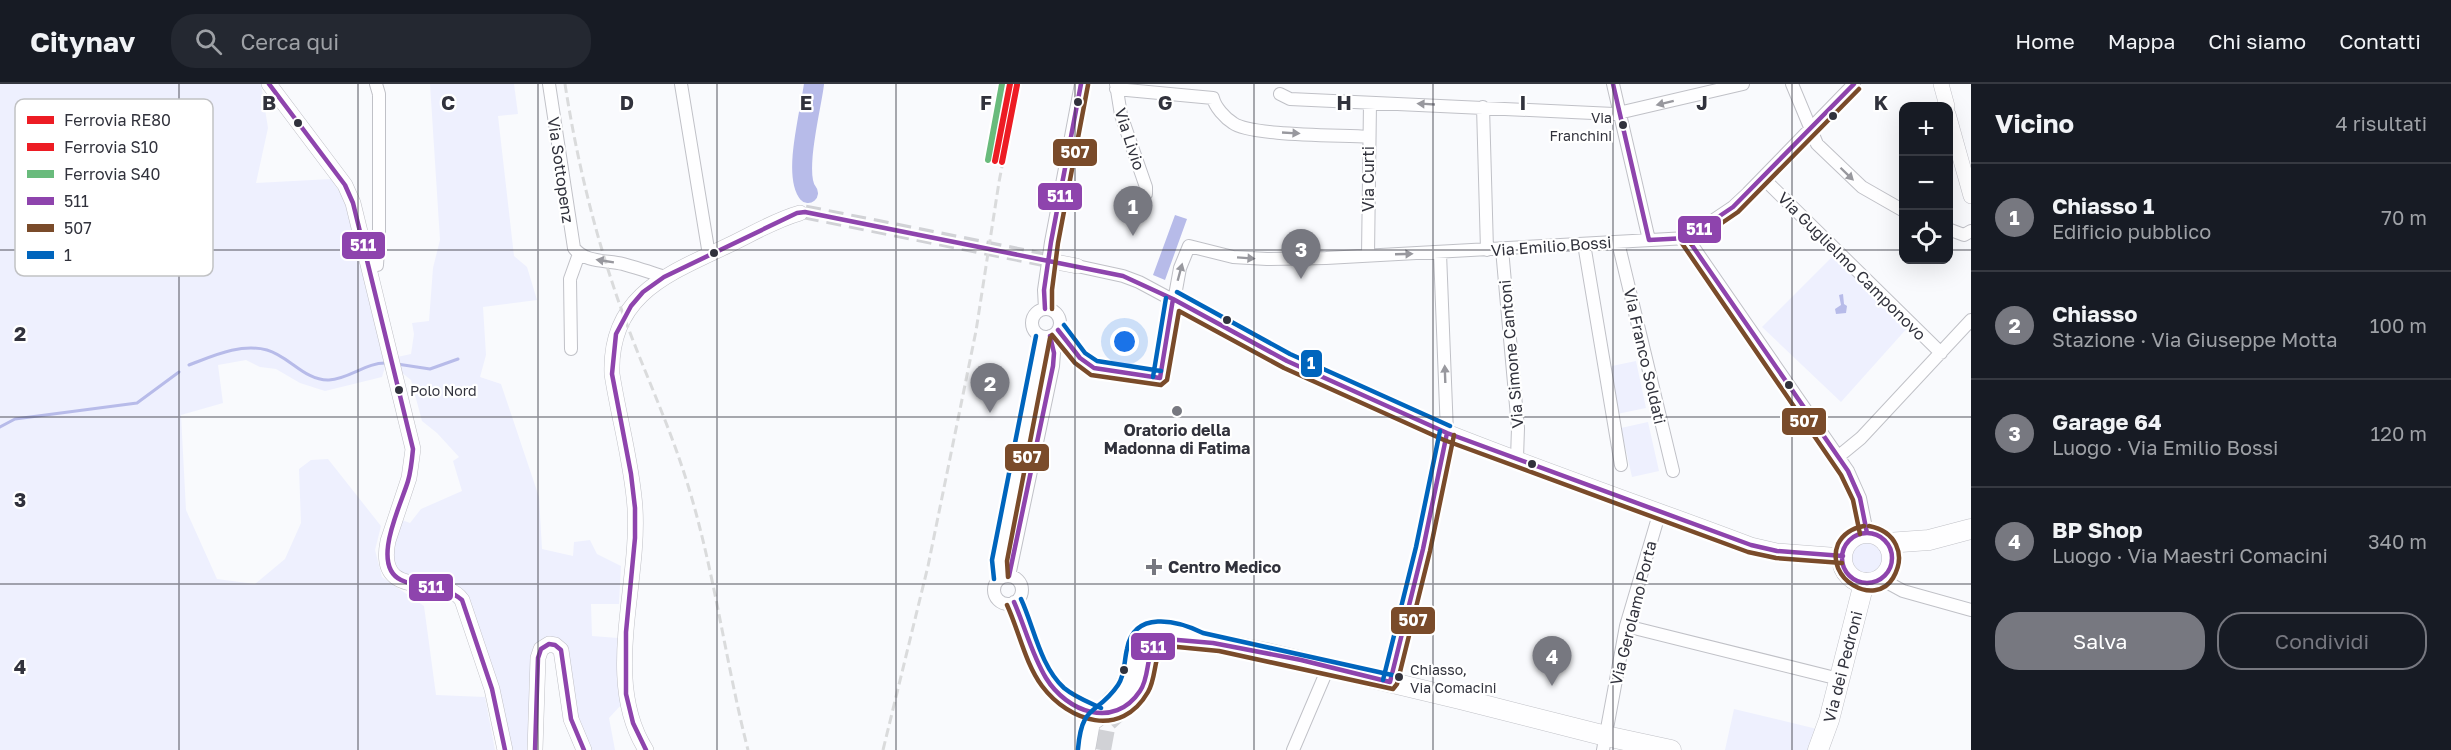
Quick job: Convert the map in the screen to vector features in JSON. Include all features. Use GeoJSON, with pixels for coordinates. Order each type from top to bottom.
{"type":"FeatureCollection","features":[{"type":"Feature","properties":{"kind":"main road"},"geometry":{"type":"LineString","coordinates":[[1887,543],[1929,540],[1971,529]]}},
{"type":"Feature","properties":{"kind":"main road"},"geometry":{"type":"LineString","coordinates":[[1879,576],[1891,551],[1887,543],[1875,534],[1867,533],[1860,534],[1848,542],[1843,563],[1850,576],[1879,576],[1897,560],[1929,540]]}},
{"type":"Feature","properties":{"kind":"main road","name":"Via dei Pedroni"},"geometry":{"type":"LineString","coordinates":[[1818,750],[1829,720],[1839,679],[1879,576]]}},
{"type":"Feature","properties":{"kind":"main road"},"geometry":{"type":"LineString","coordinates":[[1118,704],[1126,687],[1135,643],[1140,634],[1156,628],[1194,636],[1202,640]]}},
{"type":"Feature","properties":{"kind":"main road"},"geometry":{"type":"LineString","coordinates":[[1118,704],[1146,640],[1157,634],[1179,633]]}},
{"type":"Feature","properties":{"kind":"main road"},"geometry":{"type":"LineString","coordinates":[[1085,750],[1090,722],[1118,704],[1144,683],[1150,653],[1156,644],[1166,639],[1202,640],[1390,682],[1604,743],[1671,750]]}},
{"type":"Feature","properties":{"kind":"street"},"geometry":{"type":"LineString","coordinates":[[269,84],[345,185],[353,203],[369,267],[387,351],[410,435],[413,459],[388,541],[386,552],[388,563],[396,577],[403,582],[446,588],[456,593],[462,600],[492,689],[505,750]]}},
{"type":"Feature","properties":{"kind":"street"},"geometry":{"type":"LineString","coordinates":[[369,267],[376,265],[379,234],[379,94],[376,84]]}},
{"type":"Feature","properties":{"kind":"street","name":"Via Sottopenz"},"geometry":{"type":"LineString","coordinates":[[549,84],[571,239],[579,254]]}},
{"type":"Feature","properties":{"kind":"street"},"geometry":{"type":"LineString","coordinates":[[681,84],[710,255]]}},
{"type":"Feature","properties":{"kind":"street"},"geometry":{"type":"LineString","coordinates":[[1045,309],[1044,290],[1051,242],[1081,84]]}},
{"type":"Feature","properties":{"kind":"street"},"geometry":{"type":"LineString","coordinates":[[1613,84],[1649,240]]}},
{"type":"Feature","properties":{"kind":"street"},"geometry":{"type":"LineString","coordinates":[[1280,94],[1290,99],[1620,113],[1743,84]]}},
{"type":"Feature","properties":{"kind":"street"},"geometry":{"type":"LineString","coordinates":[[1792,84],[1816,144],[1862,188],[1902,210]]}},
{"type":"Feature","properties":{"kind":"street"},"geometry":{"type":"LineString","coordinates":[[1854,84],[1733,207],[1687,238],[1839,456],[1860,498],[1867,533]]}},
{"type":"Feature","properties":{"kind":"street"},"geometry":{"type":"LineString","coordinates":[[1941,84],[1946,102]]}},
{"type":"Feature","properties":{"kind":"street"},"geometry":{"type":"LineString","coordinates":[[1116,86],[1213,98],[1214,104],[1234,124],[1256,131],[1368,137]]}},
{"type":"Feature","properties":{"kind":"street","name":"Via Livio"},"geometry":{"type":"LineString","coordinates":[[1116,86],[1121,115],[1146,187],[1146,194]]}},
{"type":"Feature","properties":{"kind":"street","name":"Via Curti"},"geometry":{"type":"LineString","coordinates":[[1368,255],[1370,103]]}},
{"type":"Feature","properties":{"kind":"street"},"geometry":{"type":"LineString","coordinates":[[1483,107],[1487,250]]}},
{"type":"Feature","properties":{"kind":"street"},"geometry":{"type":"LineString","coordinates":[[1953,132],[1971,196]]}},
{"type":"Feature","properties":{"kind":"street","name":"Via Guglielmo Camponovo"},"geometry":{"type":"LineString","coordinates":[[1763,178],[1941,353]]}},
{"type":"Feature","properties":{"kind":"street"},"geometry":{"type":"LineString","coordinates":[[646,750],[633,723],[625,676],[624,640],[635,551],[636,516],[632,481],[616,398],[612,360],[620,325],[631,306],[650,286],[664,277],[802,212]]}},
{"type":"Feature","properties":{"kind":"street"},"geometry":{"type":"LineString","coordinates":[[1953,231],[1964,235],[1971,231]]}},
{"type":"Feature","properties":{"kind":"street","name":"Via Emilio Bossi"},"geometry":{"type":"LineString","coordinates":[[1173,299],[1180,268],[1189,246],[1233,257],[1267,259],[1440,253],[1687,238]]}},
{"type":"Feature","properties":{"kind":"street","name":"Via Franco Soldati"},"geometry":{"type":"LineString","coordinates":[[1617,242],[1673,471]]}},
{"type":"Feature","properties":{"kind":"street"},"geometry":{"type":"LineString","coordinates":[[1584,244],[1621,465]]}},
{"type":"Feature","properties":{"kind":"street","name":"Via Simone Cantoni"},"geometry":{"type":"LineString","coordinates":[[1502,249],[1518,428],[1517,458]]}},
{"type":"Feature","properties":{"kind":"street"},"geometry":{"type":"LineString","coordinates":[[1390,682],[1423,549],[1447,433],[1440,253]]}},
{"type":"Feature","properties":{"kind":"street"},"geometry":{"type":"LineString","coordinates":[[571,349],[570,279],[579,254],[664,277]]}},
{"type":"Feature","properties":{"kind":"street"},"geometry":{"type":"LineString","coordinates":[[1056,262],[1123,276],[1173,299],[1293,364],[1447,433],[1751,545],[1778,551],[1843,556]]}},
{"type":"Feature","properties":{"kind":"street"},"geometry":{"type":"LineString","coordinates":[[632,267],[650,286]]}},
{"type":"Feature","properties":{"kind":"street"},"geometry":{"type":"LineString","coordinates":[[1005,577],[1018,581],[1021,585],[1020,596],[1014,602],[1004,603],[995,594],[995,585],[1005,577],[1053,366],[1054,353],[1051,335],[1059,317],[1053,311],[1045,309],[1036,313],[1032,322],[1035,332],[1051,335],[1094,368],[1160,378],[1173,299]]}},
{"type":"Feature","properties":{"kind":"street"},"geometry":{"type":"LineString","coordinates":[[1839,456],[1862,438],[1971,320]]}},
{"type":"Feature","properties":{"kind":"street","name":"Via Gerolamo Porta"},"geometry":{"type":"LineString","coordinates":[[1604,743],[1626,626],[1660,511]]}},
{"type":"Feature","properties":{"kind":"street"},"geometry":{"type":"LineString","coordinates":[[1879,576],[1903,591],[1971,610]]}},
{"type":"Feature","properties":{"kind":"street"},"geometry":{"type":"LineString","coordinates":[[1014,602],[1025,624],[1034,657],[1050,686],[1067,701],[1118,704]]}},
{"type":"Feature","properties":{"kind":"street"},"geometry":{"type":"LineString","coordinates":[[1626,626],[1839,679]]}},
{"type":"Feature","properties":{"kind":"street"},"geometry":{"type":"LineString","coordinates":[[535,750],[538,657],[541,649],[549,644],[561,650],[571,719],[584,750]]}},
{"type":"Feature","properties":{"kind":"street"},"geometry":{"type":"LineString","coordinates":[[1293,750],[1328,668]]}},
{"type":"Feature","properties":{"kind":"shaded area"},"geometry":{"type":"Polygon","coordinates":[[[0,84],[261,84],[268,128],[256,183],[331,179],[344,198],[367,284],[385,367],[382,377],[325,391],[300,383],[276,369],[260,367],[246,360],[218,365],[223,403],[181,415],[186,510],[217,579],[255,584],[285,559],[301,523],[299,469],[311,460],[328,459],[381,526],[375,550],[382,577],[424,606],[436,695],[485,697],[495,750],[0,750],[0,84]]]}},
{"type":"Feature","properties":{"kind":"shaded area"},"geometry":{"type":"Polygon","coordinates":[[[430,84],[514,84],[518,114],[498,116],[514,256],[527,267],[537,300],[483,307],[486,355],[480,377],[501,384],[539,497],[542,549],[573,556],[574,542],[590,540],[597,554],[621,566],[619,604],[591,604],[592,636],[618,638],[621,705],[609,718],[615,750],[592,750],[585,739],[570,698],[560,640],[551,637],[536,644],[529,750],[510,750],[466,594],[458,587],[448,583],[404,575],[397,568],[393,556],[399,519],[410,523],[421,509],[462,491],[453,461],[459,457],[437,433],[422,421],[411,380],[397,369],[393,358],[411,354],[414,334],[412,323],[429,321],[433,268],[440,240],[430,84]]]}},
{"type":"Feature","properties":{"kind":"shaded area"},"geometry":{"type":"Polygon","coordinates":[[[1835,254],[1909,326],[1841,402],[1762,327],[1835,254]]]}},
{"type":"Feature","properties":{"kind":"shaded area"},"geometry":{"type":"Polygon","coordinates":[[[1636,361],[1646,408],[1617,414],[1607,367],[1636,361]]]}},
{"type":"Feature","properties":{"kind":"shaded area"},"geometry":{"type":"Polygon","coordinates":[[[1648,422],[1659,471],[1632,477],[1621,428],[1648,422]]]}},
{"type":"Feature","properties":{"kind":"shaded area"},"geometry":{"type":"Polygon","coordinates":[[[1867,543],[1878,547],[1882,558],[1878,569],[1867,573],[1856,569],[1852,558],[1856,547],[1867,543]]]}},
{"type":"Feature","properties":{"kind":"shaded area"},"geometry":{"type":"Polygon","coordinates":[[[1734,709],[1817,729],[1808,750],[1725,750],[1734,709]]]}},
{"type":"Feature","properties":{"kind":"water"},"geometry":{"type":"Polygon","coordinates":[[[1175,215],[1187,219],[1165,280],[1153,275],[1175,215]]]}},
{"type":"Feature","properties":{"kind":"water"},"geometry":{"type":"Polygon","coordinates":[[[1843,294],[1844,304],[1847,306],[1846,313],[1836,314],[1835,309],[1841,305],[1839,295],[1843,294]]]}},
{"type":"Feature","properties":{"kind":"waterway"},"geometry":{"type":"LineString","coordinates":[[808,193],[802,172],[804,141],[814,84]]}},
{"type":"Feature","properties":{"kind":"waterway"},"geometry":{"type":"LineString","coordinates":[[189,365],[217,354],[247,348],[275,353],[312,377],[329,380],[344,377],[372,365],[387,363]]}},
{"type":"Feature","properties":{"kind":"waterway"},"geometry":{"type":"LineString","coordinates":[[397,364],[430,369],[458,359]]}},
{"type":"Feature","properties":{"kind":"waterway"},"geometry":{"type":"LineString","coordinates":[[0,427],[15,419],[137,403],[179,372]]}},
{"type":"Feature","properties":{"kind":"tunnel"},"geometry":{"type":"LineString","coordinates":[[805,212],[1056,262]]}},
{"type":"Feature","properties":{"kind":"tunnel"},"geometry":{"type":"LineString","coordinates":[[1101,750],[1106,723],[1122,708]]}},
{"type":"Feature","properties":{"kind":"railway"},"geometry":{"type":"LineString","coordinates":[[565,84],[583,178],[608,270],[673,441],[696,512],[748,750]]}},
{"type":"Feature","properties":{"kind":"railway"},"geometry":{"type":"LineString","coordinates":[[883,750],[928,566],[976,331],[999,182],[1018,84]]}},
{"type":"Feature","properties":{"kind":"rail line","name":"S40"},"geometry":{"type":"LineString","coordinates":[[988,160],[1002,84]]}},
{"type":"Feature","properties":{"kind":"rail line","name":"RE80"},"geometry":{"type":"LineString","coordinates":[[995,161],[1010,84]]}},
{"type":"Feature","properties":{"kind":"rail line","name":"S10"},"geometry":{"type":"LineString","coordinates":[[1002,162],[1017,85]]}},
{"type":"Feature","properties":{"kind":"transit line","name":"511"},"geometry":{"type":"LineString","coordinates":[[269,84],[345,185],[353,203],[413,449],[409,477],[390,534],[388,562],[392,572],[401,580],[440,589],[462,600],[492,689],[505,750]]}},
{"type":"Feature","properties":{"kind":"transit line","name":"511"},"geometry":{"type":"LineString","coordinates":[[1045,309],[1044,290],[1051,242],[1081,84]]}},
{"type":"Feature","properties":{"kind":"transit line","name":"511"},"geometry":{"type":"LineString","coordinates":[[1613,84],[1649,240],[1687,238],[1733,207],[1854,84]]}},
{"type":"Feature","properties":{"kind":"transit line","name":"507"},"geometry":{"type":"LineString","coordinates":[[1052,309],[1058,243],[1088,85]]}},
{"type":"Feature","properties":{"kind":"transit line","name":"507"},"geometry":{"type":"LineString","coordinates":[[1691,244],[1738,212],[1859,89]]}},
{"type":"Feature","properties":{"kind":"transit line","name":"511"},"geometry":{"type":"LineString","coordinates":[[646,750],[633,723],[626,694],[626,632],[635,538],[635,508],[631,474],[612,374],[616,334],[631,306],[643,292],[664,277],[797,213],[805,212],[1123,276],[1173,299],[1287,361],[1447,433],[1751,545],[1777,551],[1843,556]]}},
{"type":"Feature","properties":{"kind":"transit line","name":"511"},"geometry":{"type":"LineString","coordinates":[[1687,238],[1848,471],[1860,498],[1867,533]]}},
{"type":"Feature","properties":{"kind":"transit line","name":"507"},"geometry":{"type":"LineString","coordinates":[[1681,242],[1841,475],[1853,500],[1860,534]]}},
{"type":"Feature","properties":{"kind":"transit line","name":"1"},"geometry":{"type":"LineString","coordinates":[[1177,292],[1290,354],[1450,426]]}},
{"type":"Feature","properties":{"kind":"transit line","name":"1"},"geometry":{"type":"LineString","coordinates":[[1153,377],[1166,298]]}},
{"type":"Feature","properties":{"kind":"transit line","name":"511"},"geometry":{"type":"LineString","coordinates":[[1058,330],[1080,358],[1094,368],[1160,378],[1173,299]]}},
{"type":"Feature","properties":{"kind":"transit line","name":"507"},"geometry":{"type":"LineString","coordinates":[[1052,335],[1075,363],[1091,375],[1161,385],[1167,380],[1179,311],[1284,368],[1444,440],[1748,552],[1776,558],[1842,563]]}},
{"type":"Feature","properties":{"kind":"transit line","name":"1"},"geometry":{"type":"LineString","coordinates":[[1064,325],[1085,353],[1097,361],[1161,371]]}},
{"type":"Feature","properties":{"kind":"transit line","name":"1"},"geometry":{"type":"LineString","coordinates":[[994,579],[992,560],[1036,336]]}},
{"type":"Feature","properties":{"kind":"transit line","name":"511"},"geometry":{"type":"LineString","coordinates":[[1009,576],[1053,366],[1054,353],[1050,336]]}},
{"type":"Feature","properties":{"kind":"transit line","name":"507"},"geometry":{"type":"LineString","coordinates":[[1008,577],[1007,561],[1050,338]]}},
{"type":"Feature","properties":{"kind":"transit line","name":"1"},"geometry":{"type":"LineString","coordinates":[[1383,680],[1416,547],[1440,431]]}},
{"type":"Feature","properties":{"kind":"transit line","name":"511"},"geometry":{"type":"LineString","coordinates":[[1390,682],[1423,549],[1447,433]]}},
{"type":"Feature","properties":{"kind":"transit line","name":"507"},"geometry":{"type":"LineString","coordinates":[[1007,605],[1027,657],[1042,686],[1066,709],[1095,720],[1110,720],[1124,716],[1137,707],[1148,692],[1159,652],[1167,646],[1219,651],[1393,689],[1397,684],[1430,551],[1454,435]]}},
{"type":"Feature","properties":{"kind":"transit line","name":"507"},"geometry":{"type":"LineString","coordinates":[[1864,526],[1852,530],[1843,537],[1838,544],[1836,557],[1838,568],[1853,585],[1864,590],[1875,590],[1885,587],[1893,578],[1899,560],[1892,538],[1869,526]]}},
{"type":"Feature","properties":{"kind":"transit line","name":"511"},"geometry":{"type":"LineString","coordinates":[[1867,533],[1881,537],[1888,544],[1892,558],[1888,572],[1881,579],[1867,583],[1853,579],[1846,572],[1842,558],[1846,544],[1853,537],[1867,533]]}},
{"type":"Feature","properties":{"kind":"transit line","name":"1"},"geometry":{"type":"LineString","coordinates":[[1021,599],[1043,658],[1056,679],[1073,694],[1101,708]]}},
{"type":"Feature","properties":{"kind":"transit line","name":"511"},"geometry":{"type":"LineString","coordinates":[[1014,602],[1046,678],[1066,700],[1091,712],[1104,713],[1117,710],[1129,703],[1143,686],[1153,647],[1166,639],[1213,643],[1301,660],[1390,682]]}},
{"type":"Feature","properties":{"kind":"transit line","name":"1"},"geometry":{"type":"LineString","coordinates":[[1078,749],[1080,734],[1087,716],[1118,685],[1131,637],[1138,628],[1147,623],[1169,622],[1203,633],[1392,675]]}},
{"type":"Feature","properties":{"kind":"transit line","name":"511"},"geometry":{"type":"LineString","coordinates":[[535,750],[538,658],[541,649],[549,644],[561,650],[571,719],[584,750]]}},
{"type":"Feature","properties":{"kind":"place","name":"Via Franchini"},"geometry":{"type":"Point","coordinates":[1623,125]}},
{"type":"Feature","properties":{"kind":"place","name":"Chiasso 1"},"geometry":{"type":"Point","coordinates":[1133,236]}},
{"type":"Feature","properties":{"kind":"place","name":"Garage 64"},"geometry":{"type":"Point","coordinates":[1301,279]}},
{"type":"Feature","properties":{"kind":"place","name":"Polo Nord"},"geometry":{"type":"Point","coordinates":[399,390]}},
{"type":"Feature","properties":{"kind":"place","name":"Oratorio della Madonna di Fatima"},"geometry":{"type":"Point","coordinates":[1177,411]}},
{"type":"Feature","properties":{"kind":"place","name":"Chiasso"},"geometry":{"type":"Point","coordinates":[990,413]}},
{"type":"Feature","properties":{"kind":"place","name":"Centro Medico"},"geometry":{"type":"Point","coordinates":[1154,567]}},
{"type":"Feature","properties":{"kind":"place","name":"Chiasso, Via Comacini"},"geometry":{"type":"Point","coordinates":[1399,677]}},
{"type":"Feature","properties":{"kind":"place","name":"BP Shop"},"geometry":{"type":"Point","coordinates":[1552,686]}}]}
